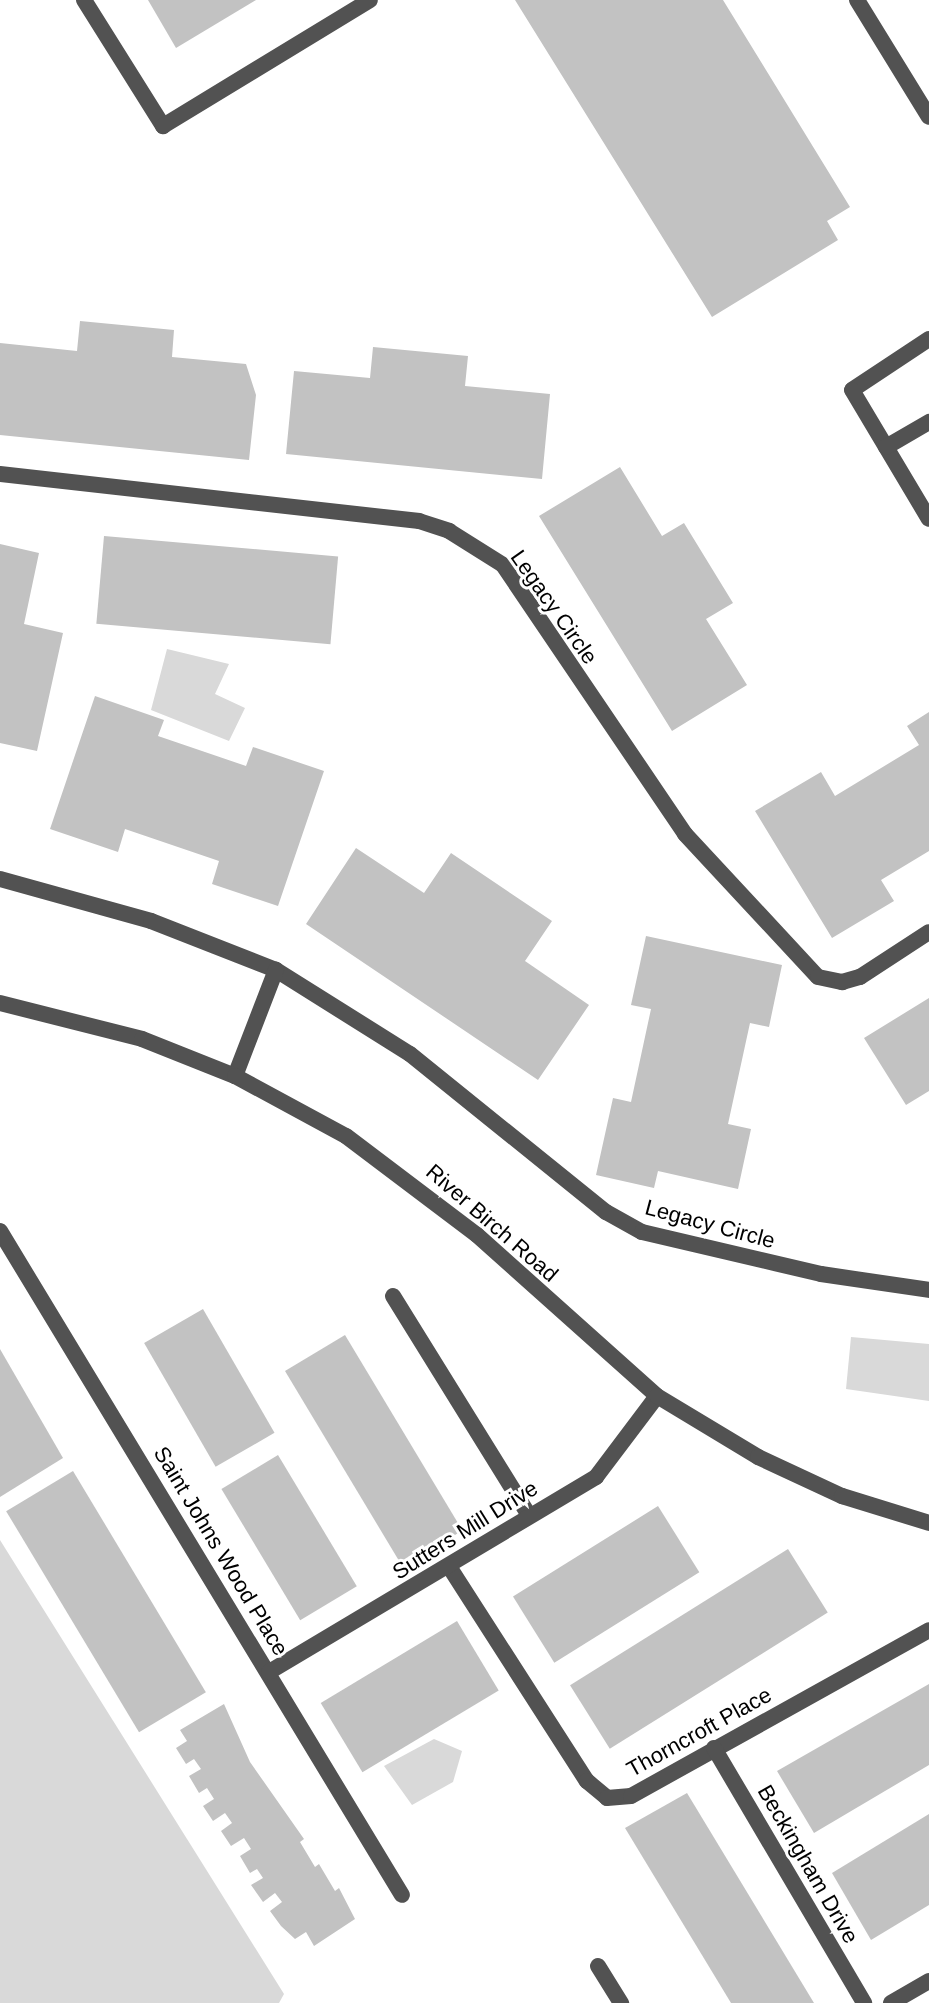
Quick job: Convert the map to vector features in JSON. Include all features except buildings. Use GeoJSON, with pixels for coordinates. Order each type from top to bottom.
{"type":"FeatureCollection","features":[{"type":"Feature","properties":{"kind":"street"},"geometry":{"type":"LineString","coordinates":[[84,0],[163,126],[370,0]]}},
{"type":"Feature","properties":{"kind":"street"},"geometry":{"type":"LineString","coordinates":[[857,0],[929,117]]}},
{"type":"Feature","properties":{"kind":"street"},"geometry":{"type":"LineString","coordinates":[[929,339],[852,390],[929,518]]}},
{"type":"Feature","properties":{"kind":"street"},"geometry":{"type":"LineString","coordinates":[[886,447],[929,422]]}},
{"type":"Feature","properties":{"kind":"street","name":"Legacy Circle"},"geometry":{"type":"LineString","coordinates":[[0,474],[419,521],[449,531],[503,565],[685,834],[818,977],[842,982],[860,977],[929,932]]}},
{"type":"Feature","properties":{"kind":"street","name":"Legacy Circle"},"geometry":{"type":"LineString","coordinates":[[0,879],[151,921],[276,970],[410,1054],[606,1212],[642,1232],[821,1274],[929,1290]]}},
{"type":"Feature","properties":{"kind":"street"},"geometry":{"type":"LineString","coordinates":[[235,1076],[276,970]]}},
{"type":"Feature","properties":{"kind":"street","name":"River Birch Road"},"geometry":{"type":"LineString","coordinates":[[0,1003],[142,1039],[235,1076],[346,1136],[404,1176],[657,1396],[758,1457],[842,1496],[929,1523]]}},
{"type":"Feature","properties":{"kind":"street","name":"Saint Johns Wood Place"},"geometry":{"type":"LineString","coordinates":[[0,1231],[402,1895]]}},
{"type":"Feature","properties":{"kind":"street"},"geometry":{"type":"LineString","coordinates":[[393,1296],[529,1515]]}},
{"type":"Feature","properties":{"kind":"street","name":"Sutters Mill Drive"},"geometry":{"type":"LineString","coordinates":[[269,1672],[450,1568],[529,1515],[596,1477],[657,1396]]}},
{"type":"Feature","properties":{"kind":"street","name":"Thorncroft Place"},"geometry":{"type":"LineString","coordinates":[[450,1568],[587,1781],[607,1798],[631,1796],[929,1630]]}},
{"type":"Feature","properties":{"kind":"street","name":"Beckingham Drive"},"geometry":{"type":"LineString","coordinates":[[714,1748],[864,2003]]}},
{"type":"Feature","properties":{"kind":"street"},"geometry":{"type":"LineString","coordinates":[[598,1966],[621,2003]]}},
{"type":"Feature","properties":{"kind":"street"},"geometry":{"type":"LineString","coordinates":[[891,2003],[929,1981]]}},
{"type":"Feature","properties":{"kind":"shaded area"},"geometry":{"type":"Polygon","coordinates":[[[167,649],[229,664],[215,694],[245,708],[229,741],[151,710],[167,649]]]}},
{"type":"Feature","properties":{"kind":"shaded area"},"geometry":{"type":"Polygon","coordinates":[[[851,1337],[929,1344],[929,1401],[846,1389],[851,1337]]]}},
{"type":"Feature","properties":{"kind":"shaded area"},"geometry":{"type":"Polygon","coordinates":[[[0,1540],[284,1994],[279,2003],[0,2003],[0,1540]]]}},
{"type":"Feature","properties":{"kind":"shaded area"},"geometry":{"type":"Polygon","coordinates":[[[434,1739],[462,1751],[453,1782],[412,1805],[384,1766],[434,1739]]]}}]}
